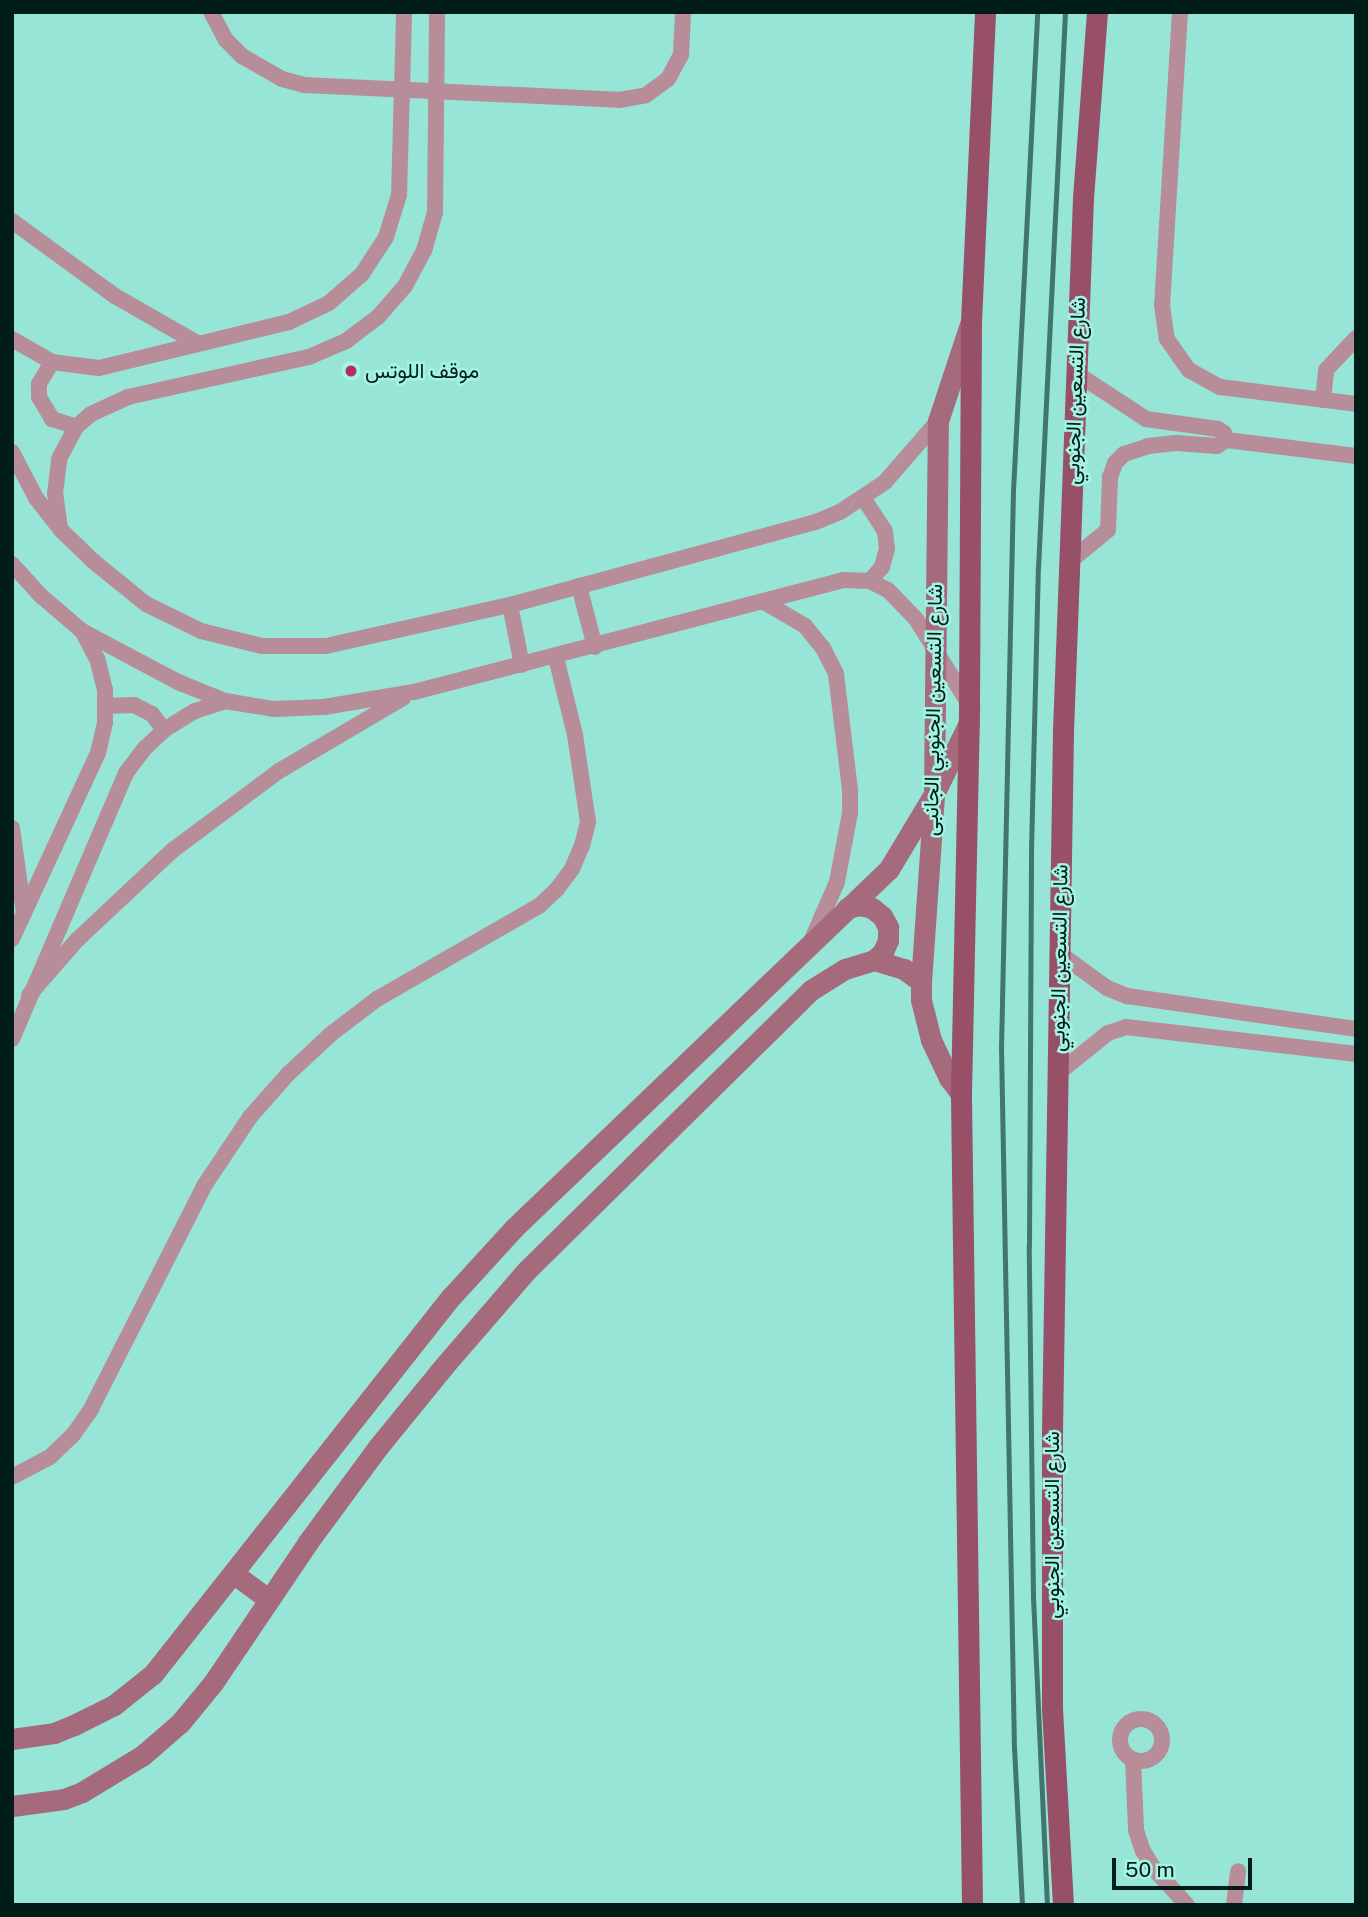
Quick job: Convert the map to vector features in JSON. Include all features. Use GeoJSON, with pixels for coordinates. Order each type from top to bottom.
{"type":"FeatureCollection","features":[{"type":"Feature","properties":{"kind":"main road"},"geometry":{"type":"LineString","coordinates":[[972,1905],[961,1094],[969,714],[971,322],[985,12]]}},
{"type":"Feature","properties":{"kind":"main road","name":"شارع التسعين الجنوبي"},"geometry":{"type":"LineString","coordinates":[[1063,1905],[1052,1707],[1059,953],[1069,562],[1083,198],[1097,12]]}},
{"type":"Feature","properties":{"kind":"street"},"geometry":{"type":"LineString","coordinates":[[211,12],[226,40],[242,57],[282,79],[305,85],[619,100],[646,95],[668,79],[681,55],[683,12]]}},
{"type":"Feature","properties":{"kind":"street"},"geometry":{"type":"LineString","coordinates":[[12,339],[28,351],[52,362],[75,368],[99,368],[289,322],[328,303],[362,274],[386,237],[399,195],[404,12]]}},
{"type":"Feature","properties":{"kind":"street"},"geometry":{"type":"LineString","coordinates":[[61,530],[55,494],[59,459],[76,427],[108,404],[128,397],[309,357],[346,341],[378,317],[405,286],[424,251],[435,212],[434,90],[437,12]]}},
{"type":"Feature","properties":{"kind":"street"},"geometry":{"type":"LineString","coordinates":[[1180,12],[1162,305],[1167,339],[1189,370],[1212,384],[1356,404]]}},
{"type":"Feature","properties":{"kind":"street"},"geometry":{"type":"LineString","coordinates":[[12,221],[115,296],[197,344]]}},
{"type":"Feature","properties":{"kind":"street","name":"شارع التسعين الجنوبي الجانبى"},"geometry":{"type":"LineString","coordinates":[[961,1094],[949,1077],[931,1040],[921,1000],[921,982],[934,794],[938,421],[971,322]]}},
{"type":"Feature","properties":{"kind":"street"},"geometry":{"type":"LineString","coordinates":[[1323,400],[1326,370],[1356,338]]}},
{"type":"Feature","properties":{"kind":"street"},"geometry":{"type":"LineString","coordinates":[[52,362],[39,384],[39,397],[52,419],[76,427]]}},
{"type":"Feature","properties":{"kind":"street"},"geometry":{"type":"LineString","coordinates":[[1076,373],[1146,419],[1218,429],[1224,433],[1226,440]]}},
{"type":"Feature","properties":{"kind":"street"},"geometry":{"type":"LineString","coordinates":[[14,459],[36,498],[61,530],[93,561],[146,604],[201,631],[262,646],[327,646],[510,605],[816,522],[863,499],[903,466],[938,421]]}},
{"type":"Feature","properties":{"kind":"street"},"geometry":{"type":"LineString","coordinates":[[1226,440],[1356,456]]}},
{"type":"Feature","properties":{"kind":"street"},"geometry":{"type":"LineString","coordinates":[[1069,562],[1108,530],[1110,477],[1115,463],[1124,454],[1148,446],[1175,443],[1221,446],[1226,440]]}},
{"type":"Feature","properties":{"kind":"street"},"geometry":{"type":"LineString","coordinates":[[863,499],[885,531],[887,549],[882,567],[870,581]]}},
{"type":"Feature","properties":{"kind":"street"},"geometry":{"type":"LineString","coordinates":[[12,564],[40,595],[82,631],[178,682],[225,701],[274,709],[324,707],[414,692],[844,580],[870,581],[904,603],[935,647],[969,714],[934,794],[889,869],[580,1162],[451,1297],[139,1689],[74,1726],[54,1733],[12,1739]]}},
{"type":"Feature","properties":{"kind":"street"},"geometry":{"type":"LineString","coordinates":[[579,586],[595,647]]}},
{"type":"Feature","properties":{"kind":"street"},"geometry":{"type":"LineString","coordinates":[[764,602],[805,626],[823,648],[836,674],[850,789],[850,813],[837,881],[808,945]]}},
{"type":"Feature","properties":{"kind":"street"},"geometry":{"type":"LineString","coordinates":[[510,605],[522,664]]}},
{"type":"Feature","properties":{"kind":"street"},"geometry":{"type":"LineString","coordinates":[[12,939],[98,753],[105,722],[105,690],[97,659],[82,631]]}},
{"type":"Feature","properties":{"kind":"street"},"geometry":{"type":"LineString","coordinates":[[12,1477],[50,1457],[73,1435],[91,1409],[204,1186],[250,1117],[288,1074],[331,1034],[377,999],[539,906],[557,889],[572,869],[588,822],[575,735],[555,657]]}},
{"type":"Feature","properties":{"kind":"street"},"geometry":{"type":"LineString","coordinates":[[29,995],[77,940],[124,894],[225,809],[334,735],[414,692]]}},
{"type":"Feature","properties":{"kind":"street"},"geometry":{"type":"LineString","coordinates":[[12,1039],[126,773],[145,748],[164,730],[195,711],[225,701]]}},
{"type":"Feature","properties":{"kind":"street"},"geometry":{"type":"LineString","coordinates":[[105,706],[134,705],[152,715],[164,730]]}},
{"type":"Feature","properties":{"kind":"street"},"geometry":{"type":"LineString","coordinates":[[12,828],[24,913]]}},
{"type":"Feature","properties":{"kind":"street"},"geometry":{"type":"LineString","coordinates":[[12,1806],[64,1799],[82,1793],[143,1755],[180,1723],[213,1683],[268,1600],[378,1447],[526,1270],[811,990],[845,969],[874,960],[883,952],[888,940],[888,927],[882,916],[872,908],[860,905],[847,908]]}},
{"type":"Feature","properties":{"kind":"street"},"geometry":{"type":"LineString","coordinates":[[1059,953],[1107,988],[1127,996],[1356,1028]]}},
{"type":"Feature","properties":{"kind":"street"},"geometry":{"type":"LineString","coordinates":[[874,960],[904,969],[921,982]]}},
{"type":"Feature","properties":{"kind":"street"},"geometry":{"type":"LineString","coordinates":[[1057,1074],[1108,1033],[1126,1027],[1356,1054]]}},
{"type":"Feature","properties":{"kind":"street"},"geometry":{"type":"LineString","coordinates":[[233,1573],[268,1600]]}},
{"type":"Feature","properties":{"kind":"street"},"geometry":{"type":"LineString","coordinates":[[1133,1760],[1136,1830],[1143,1851],[1155,1870],[1187,1905]]}},
{"type":"Feature","properties":{"kind":"street"},"geometry":{"type":"LineString","coordinates":[[1234,1905],[1238,1871]]}},
{"type":"Feature","properties":{"kind":"railway"},"geometry":{"type":"LineString","coordinates":[[1022,1905],[1014,1749],[1001,1049],[1013,491],[1037,12]]}},
{"type":"Feature","properties":{"kind":"railway"},"geometry":{"type":"LineString","coordinates":[[1047,1905],[1033,1598],[1029,1246],[1031,850],[1038,568],[1065,12]]}},
{"type":"Feature","properties":{"kind":"place","name":"موقف اللوتس"},"geometry":{"type":"Point","coordinates":[351,371]}}]}
